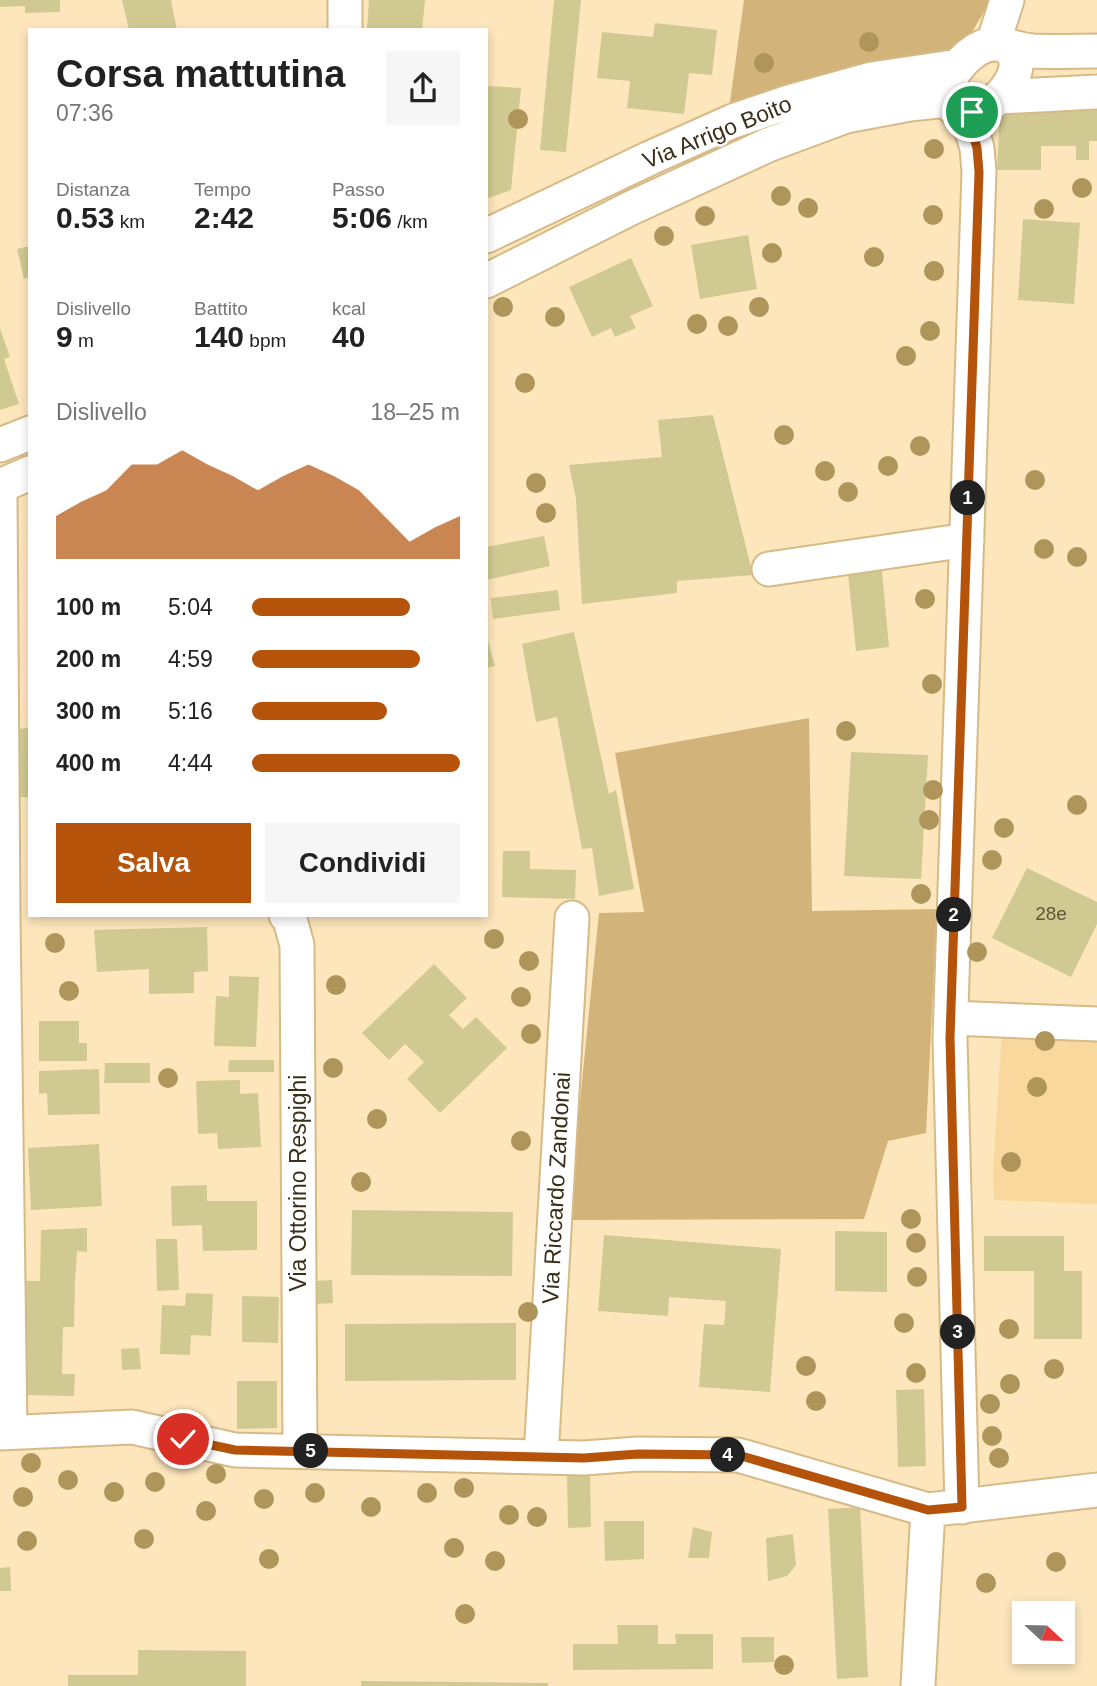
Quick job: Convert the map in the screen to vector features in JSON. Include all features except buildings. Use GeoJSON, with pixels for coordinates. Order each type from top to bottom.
{"type":"FeatureCollection","features":[{"type":"Feature","properties":{"kind":"street"},"geometry":{"type":"LineString","coordinates":[[345,0],[345,28]]}},
{"type":"Feature","properties":{"kind":"street"},"geometry":{"type":"LineString","coordinates":[[1001,46],[1007,0]]}},
{"type":"Feature","properties":{"kind":"street"},"geometry":{"type":"LineString","coordinates":[[950,104],[966,112],[980,110],[999,97],[1008,86],[1016,67],[1016,60],[1001,46]]}},
{"type":"Feature","properties":{"kind":"street"},"geometry":{"type":"LineString","coordinates":[[962,1507],[951,1018],[979,172],[977,148],[971,128],[950,104],[948,86],[959,66],[976,51],[1001,46],[1031,51],[1097,51]]}},
{"type":"Feature","properties":{"kind":"street","name":"Via Arrigo Boito"},"geometry":{"type":"LineString","coordinates":[[488,235],[733,121],[872,79],[959,66]]}},
{"type":"Feature","properties":{"kind":"street"},"geometry":{"type":"LineString","coordinates":[[999,97],[1097,92]]}},
{"type":"Feature","properties":{"kind":"street","name":"Via Arrigo Boito"},"geometry":{"type":"LineString","coordinates":[[488,280],[631,208],[768,145],[846,116],[911,104],[950,104]]}},
{"type":"Feature","properties":{"kind":"street"},"geometry":{"type":"LineString","coordinates":[[0,445],[28,434]]}},
{"type":"Feature","properties":{"kind":"street"},"geometry":{"type":"LineString","coordinates":[[0,486],[28,474]]}},
{"type":"Feature","properties":{"kind":"street"},"geometry":{"type":"LineString","coordinates":[[0,496],[16,915],[5,1432],[132,1427],[235,1450],[584,1458],[638,1454],[738,1455],[928,1510],[1097,1490]]}},
{"type":"Feature","properties":{"kind":"street"},"geometry":{"type":"LineString","coordinates":[[769,569],[967,540]]}},
{"type":"Feature","properties":{"kind":"street","name":"Via Ottorino Respighi"},"geometry":{"type":"LineString","coordinates":[[288,917],[297,945],[300,1451]]}},
{"type":"Feature","properties":{"kind":"street","name":"Via Riccardo Zandonai"},"geometry":{"type":"LineString","coordinates":[[541,1457],[572,918]]}},
{"type":"Feature","properties":{"kind":"street"},"geometry":{"type":"LineString","coordinates":[[951,1018],[1097,1024]]}},
{"type":"Feature","properties":{"kind":"street"},"geometry":{"type":"LineString","coordinates":[[918,1686],[928,1510]]}},
{"type":"Feature","properties":{"kind":"shaded area"},"geometry":{"type":"Polygon","coordinates":[[[744,0],[991,0],[962,49],[729,109],[744,0]]]}},
{"type":"Feature","properties":{"kind":"shaded area"},"geometry":{"type":"Polygon","coordinates":[[[809,718],[812,911],[937,909],[926,1133],[888,1141],[864,1219],[568,1220],[599,913],[644,912],[615,753],[809,718]]]}},
{"type":"Feature","properties":{"kind":"shaded area"},"geometry":{"type":"Polygon","coordinates":[[[1002,1031],[1097,1034],[1097,1204],[994,1200],[993,1170],[1002,1031]]]}},
{"type":"Feature","properties":{"kind":"route"},"geometry":{"type":"LineString","coordinates":[[183,1439],[235,1450],[584,1458],[638,1454],[738,1455],[928,1510],[962,1507],[950,1038],[979,172],[977,148],[971,128],[954,107],[972,112]]}}]}
